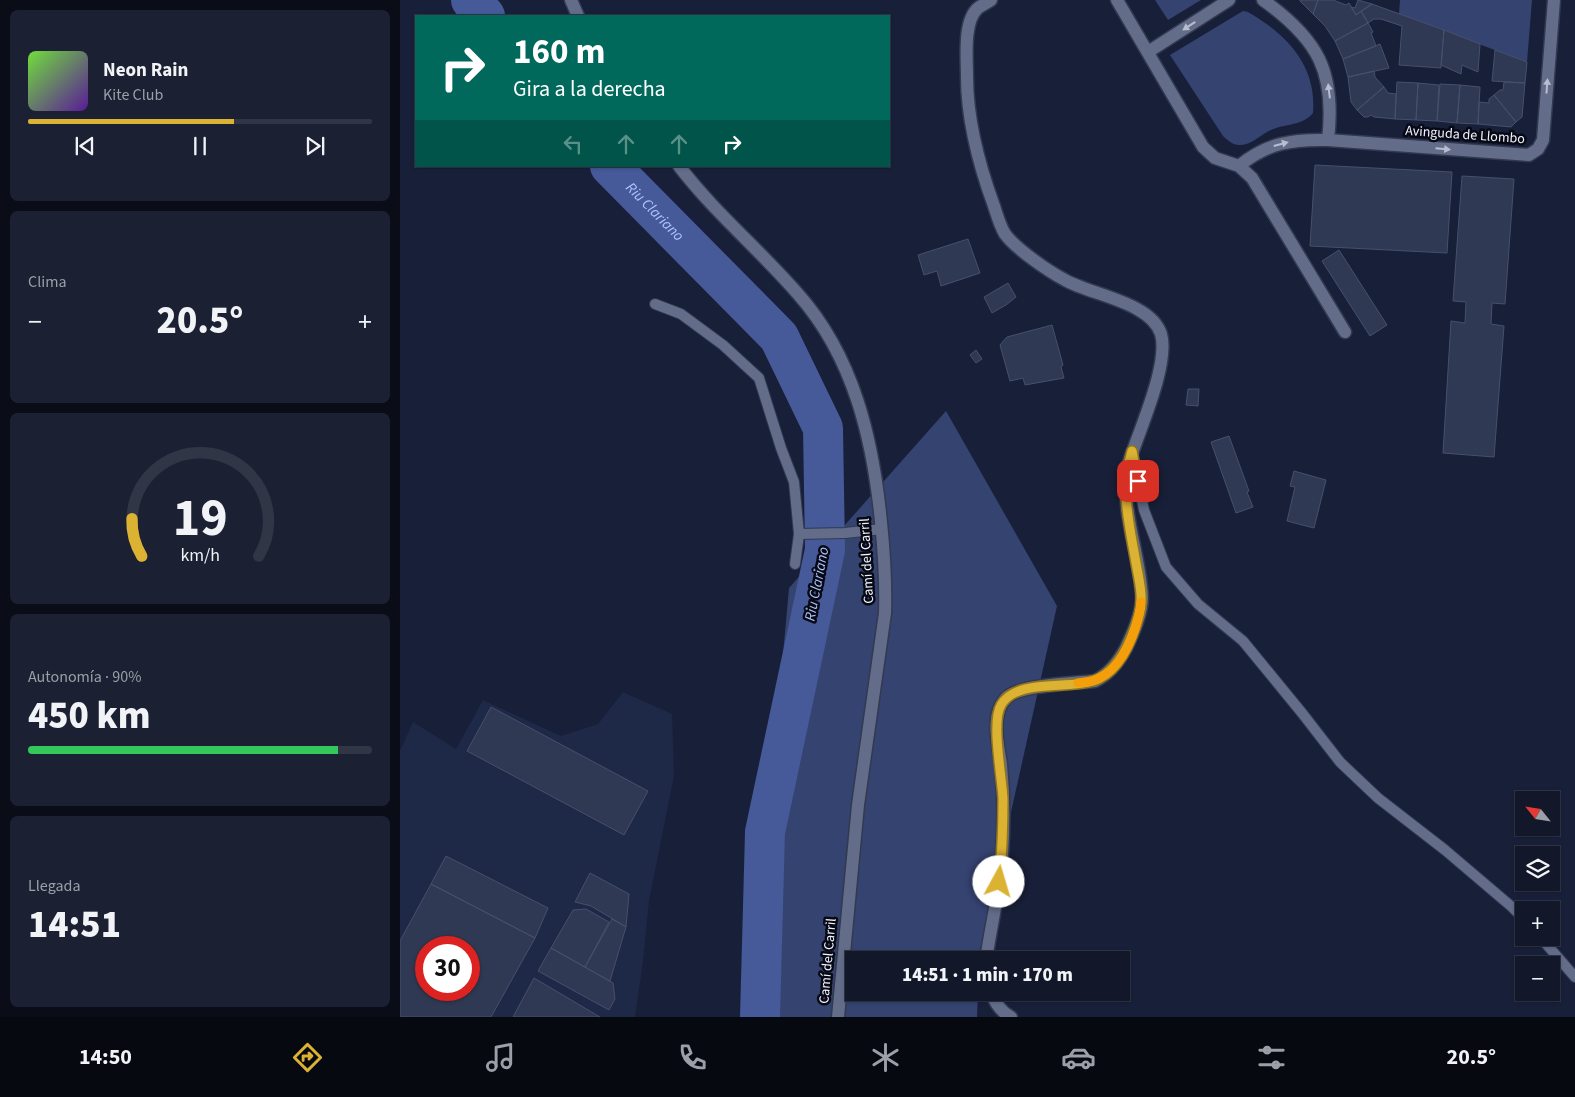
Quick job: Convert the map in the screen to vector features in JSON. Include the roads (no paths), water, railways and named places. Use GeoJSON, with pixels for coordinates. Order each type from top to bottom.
{"type":"FeatureCollection","features":[{"type":"Feature","properties":{"kind":"street"},"geometry":{"type":"LineString","coordinates":[[571,0],[578,15]]}},
{"type":"Feature","properties":{"kind":"street"},"geometry":{"type":"LineString","coordinates":[[1117,0],[1203,147],[1215,158],[1239,166],[1252,178],[1345,332]]}},
{"type":"Feature","properties":{"kind":"street"},"geometry":{"type":"LineString","coordinates":[[1148,52],[1230,0]]}},
{"type":"Feature","properties":{"kind":"street"},"geometry":{"type":"LineString","coordinates":[[1263,0],[1296,25],[1313,47],[1320,61],[1327,80],[1329,95],[1330,122],[1328,140]]}},
{"type":"Feature","properties":{"kind":"street","name":"Avinguda de Llombo"},"geometry":{"type":"LineString","coordinates":[[1239,166],[1255,155],[1277,144],[1300,140],[1328,140],[1529,155],[1538,149],[1543,140],[1554,0]]}},
{"type":"Feature","properties":{"kind":"street"},"geometry":{"type":"LineString","coordinates":[[987,1],[977,9],[967,35],[967,90],[975,140],[988,191],[1002,228],[1010,240],[1065,281],[1135,308],[1148,315],[1154,321],[1161,335],[1162,357],[1156,386],[1132,451],[1125,482],[1126,503],[1142,599],[1140,615],[1128,643],[1120,658],[1110,671],[1102,677],[1094,681],[1016,692],[1001,705],[997,714],[996,724],[1002,782],[1002,854],[987,951]]}},
{"type":"Feature","properties":{"kind":"street","name":"Camí del Carril"},"geometry":{"type":"LineString","coordinates":[[680,167],[730,225],[799,294],[825,329],[853,386],[866,428],[878,485],[886,582],[885,613],[858,805],[838,1017]]}},
{"type":"Feature","properties":{"kind":"street"},"geometry":{"type":"LineString","coordinates":[[995,1001],[997,1005],[1011,1017]]}},
{"type":"Feature","properties":{"kind":"lane"},"geometry":{"type":"LineString","coordinates":[[655,304],[681,314],[723,345],[759,378],[794,482],[804,534],[795,564]]}},
{"type":"Feature","properties":{"kind":"lane"},"geometry":{"type":"LineString","coordinates":[[1132,451],[1144,510],[1166,567],[1198,604],[1243,641],[1340,762],[1378,798],[1445,850],[1515,910]]}},
{"type":"Feature","properties":{"kind":"lane"},"geometry":{"type":"LineString","coordinates":[[804,534],[882,530]]}},
{"type":"Feature","properties":{"kind":"lane"},"geometry":{"type":"LineString","coordinates":[[1548,946],[1575,977]]}},
{"type":"Feature","properties":{"kind":"waterway","name":"Riu Clariano"},"geometry":{"type":"LineString","coordinates":[[471,0],[484,15]]}},
{"type":"Feature","properties":{"kind":"waterway","name":"Riu Clariano"},"geometry":{"type":"LineString","coordinates":[[611,167],[779,337],[823,428],[825,550],[765,832],[760,1017]]}}]}
